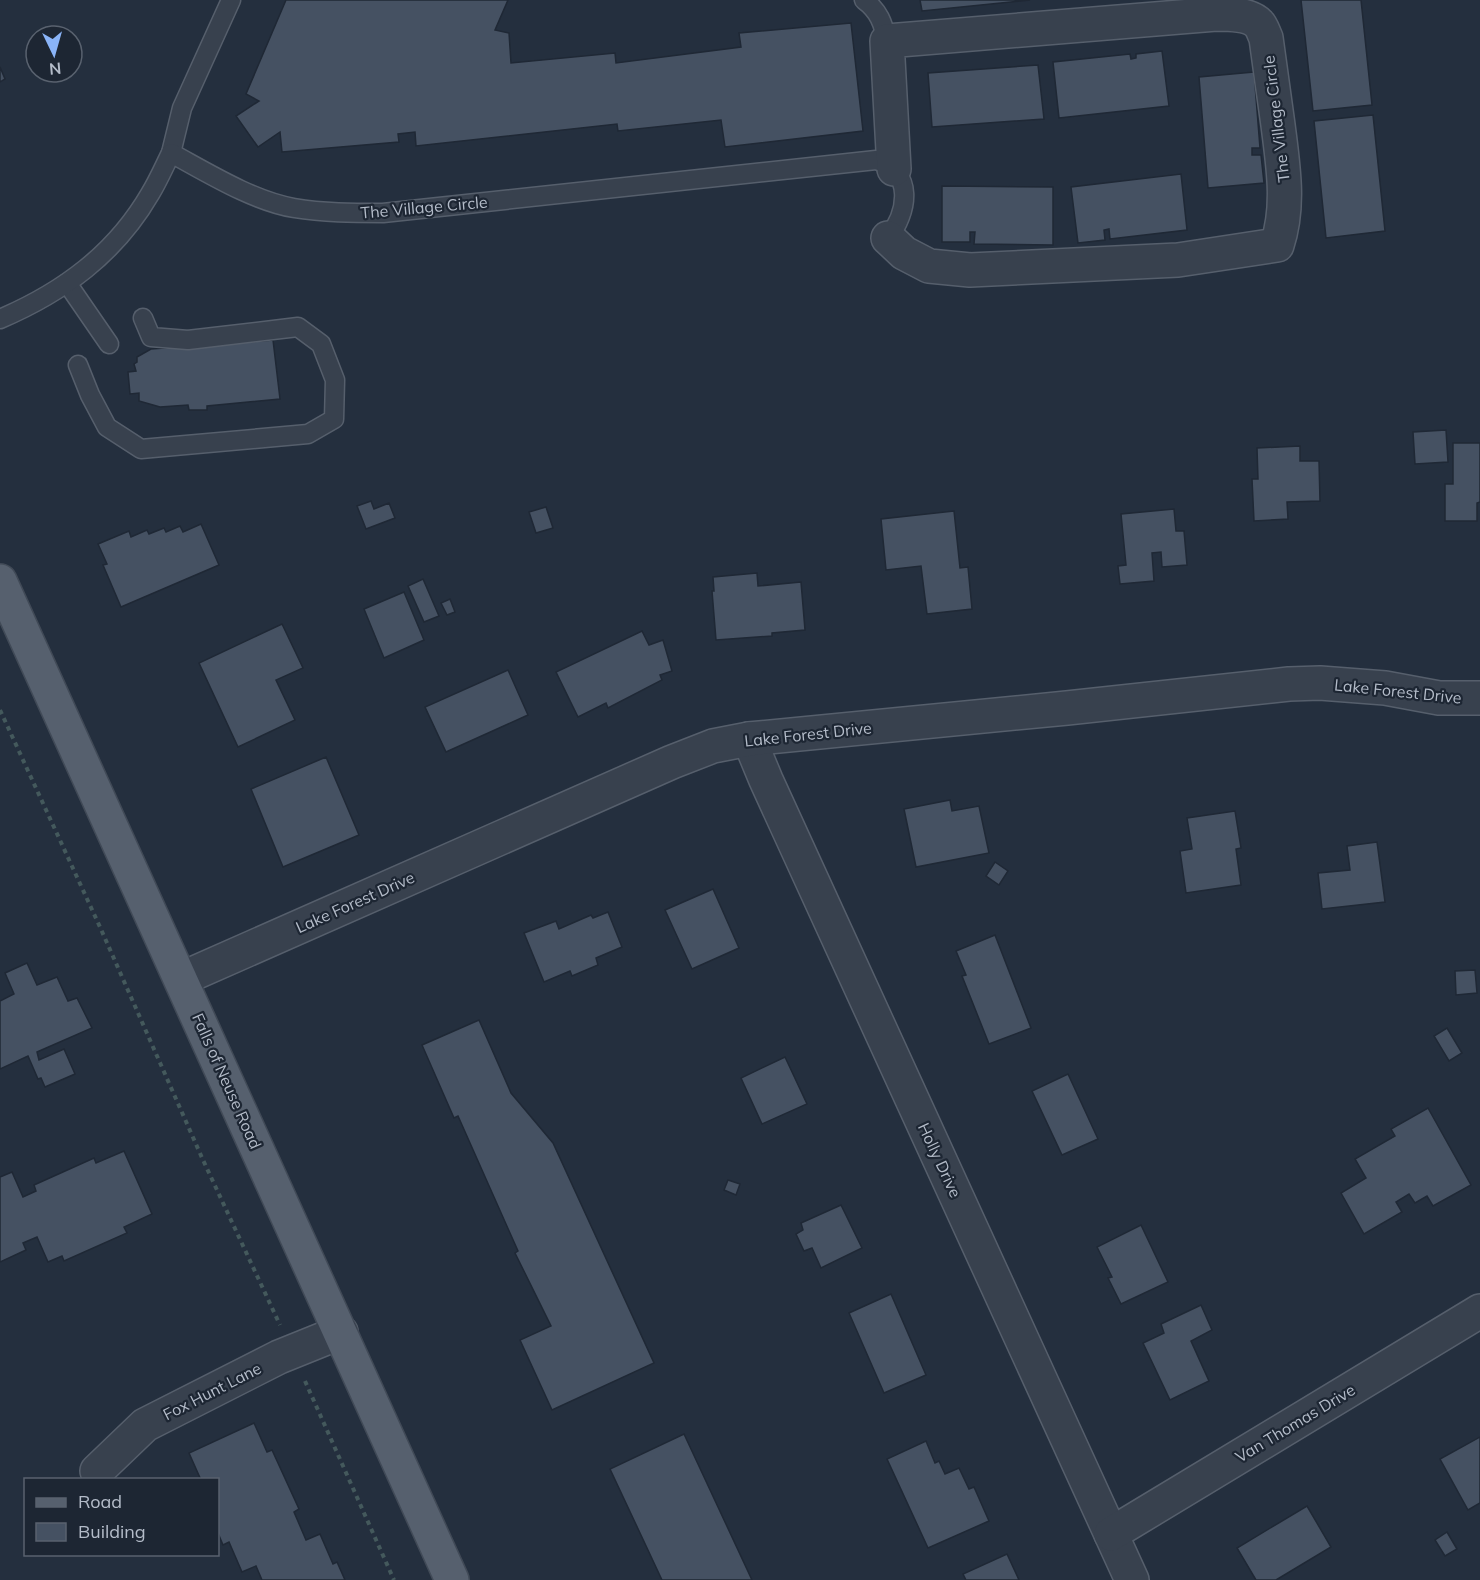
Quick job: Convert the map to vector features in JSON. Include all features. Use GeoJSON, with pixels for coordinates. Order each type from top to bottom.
{"type":"FeatureCollection","features":[{"type":"Feature","properties":{"kind":"main road","name":"Falls of Neuse Road"},"geometry":{"type":"LineString","coordinates":[[0,581],[452,1580]]}},
{"type":"Feature","properties":{"kind":"street","name":"The Village Circle"},"geometry":{"type":"LineString","coordinates":[[888,238],[904,253],[929,266],[970,270],[1178,260],[1277,245],[1282,231],[1285,208],[1283,164],[1266,38],[1259,24],[1248,18],[1232,14],[1216,14],[887,41],[894,169]]}},
{"type":"Feature","properties":{"kind":"street","name":"Lake Forest Drive"},"geometry":{"type":"LineString","coordinates":[[181,979],[713,746],[749,739],[1289,684],[1320,683],[1374,687],[1438,698],[1480,698]]}},
{"type":"Feature","properties":{"kind":"street","name":"Holly Drive"},"geometry":{"type":"LineString","coordinates":[[749,739],[1132,1580]]}},
{"type":"Feature","properties":{"kind":"street","name":"Van Thomas Drive"},"geometry":{"type":"LineString","coordinates":[[1111,1534],[1480,1311]]}},
{"type":"Feature","properties":{"kind":"street","name":"Fox Hunt Lane"},"geometry":{"type":"LineString","coordinates":[[97,1471],[145,1425],[279,1357],[341,1332]]}},
{"type":"Feature","properties":{"kind":"lane"},"geometry":{"type":"LineString","coordinates":[[0,319],[54,293],[87,268],[115,243],[150,195],[171,153],[182,108],[231,0]]}},
{"type":"Feature","properties":{"kind":"lane"},"geometry":{"type":"LineString","coordinates":[[864,0],[874,7],[883,22],[887,41]]}},
{"type":"Feature","properties":{"kind":"lane","name":"The Village Circle"},"geometry":{"type":"LineString","coordinates":[[171,153],[243,191],[291,208],[322,212],[383,213],[876,160],[894,169],[903,189],[903,212],[888,238]]}},
{"type":"Feature","properties":{"kind":"lane"},"geometry":{"type":"LineString","coordinates":[[67,283],[109,344]]}},
{"type":"Feature","properties":{"kind":"lane"},"geometry":{"type":"LineString","coordinates":[[78,365],[90,395],[107,427],[141,449],[308,434],[334,419],[335,380],[321,344],[298,327],[188,340],[151,337],[142,318]]}},
{"type":"Feature","properties":{"kind":"path"},"geometry":{"type":"LineString","coordinates":[[0,710],[100,927],[202,1160],[273,1309]]}},
{"type":"Feature","properties":{"kind":"path"},"geometry":{"type":"LineString","coordinates":[[306,1382],[394,1580]]}},
{"type":"Feature","properties":{"kind":"building"},"geometry":{"type":"Polygon","coordinates":[[[286,0],[508,0],[495,30],[509,33],[511,63],[615,53],[616,63],[741,47],[739,33],[851,23],[863,131],[725,147],[721,120],[618,131],[617,124],[416,146],[415,132],[398,134],[399,142],[282,152],[280,132],[258,147],[236,116],[259,101],[246,94],[286,0]]]}},
{"type":"Feature","properties":{"kind":"building"},"geometry":{"type":"Polygon","coordinates":[[[920,0],[1030,0],[922,11],[920,0]]]}},
{"type":"Feature","properties":{"kind":"building"},"geometry":{"type":"Polygon","coordinates":[[[1301,0],[1361,0],[1372,105],[1313,111],[1301,0]]]}},
{"type":"Feature","properties":{"kind":"building"},"geometry":{"type":"Polygon","coordinates":[[[1162,51],[1169,106],[1059,118],[1053,62],[1130,54],[1131,59],[1136,58],[1136,54],[1162,51]]]}},
{"type":"Feature","properties":{"kind":"building"},"geometry":{"type":"Polygon","coordinates":[[[1038,65],[1044,119],[932,127],[928,73],[1038,65]]]}},
{"type":"Feature","properties":{"kind":"building"},"geometry":{"type":"Polygon","coordinates":[[[0,67],[5,79],[0,82],[0,67]]]}},
{"type":"Feature","properties":{"kind":"building"},"geometry":{"type":"Polygon","coordinates":[[[1254,72],[1260,148],[1252,148],[1252,155],[1261,155],[1264,183],[1208,188],[1199,77],[1254,72]]]}},
{"type":"Feature","properties":{"kind":"building"},"geometry":{"type":"Polygon","coordinates":[[[1373,115],[1385,231],[1326,238],[1314,121],[1373,115]]]}},
{"type":"Feature","properties":{"kind":"building"},"geometry":{"type":"Polygon","coordinates":[[[1181,174],[1187,230],[1110,239],[1109,229],[1104,230],[1105,240],[1078,243],[1071,187],[1181,174]]]}},
{"type":"Feature","properties":{"kind":"building"},"geometry":{"type":"Polygon","coordinates":[[[942,186],[1053,187],[1053,245],[974,244],[975,232],[970,232],[970,242],[942,242],[942,186]]]}},
{"type":"Feature","properties":{"kind":"building"},"geometry":{"type":"Polygon","coordinates":[[[273,340],[280,399],[207,406],[207,410],[189,410],[188,405],[160,407],[139,401],[139,393],[130,394],[128,372],[136,371],[134,364],[137,362],[137,357],[151,349],[273,340]]]}},
{"type":"Feature","properties":{"kind":"building"},"geometry":{"type":"Polygon","coordinates":[[[1446,430],[1448,462],[1415,464],[1413,432],[1446,430]]]}},
{"type":"Feature","properties":{"kind":"building"},"geometry":{"type":"Polygon","coordinates":[[[1453,443],[1480,443],[1480,502],[1477,503],[1477,521],[1445,521],[1445,484],[1453,484],[1453,443]]]}},
{"type":"Feature","properties":{"kind":"building"},"geometry":{"type":"Polygon","coordinates":[[[1300,446],[1300,461],[1319,461],[1320,501],[1287,502],[1288,519],[1254,521],[1252,479],[1258,479],[1257,448],[1300,446]]]}},
{"type":"Feature","properties":{"kind":"building"},"geometry":{"type":"Polygon","coordinates":[[[371,501],[374,509],[389,503],[395,518],[366,529],[357,506],[371,501]]]}},
{"type":"Feature","properties":{"kind":"building"},"geometry":{"type":"Polygon","coordinates":[[[546,507],[553,528],[536,533],[529,512],[546,507]]]}},
{"type":"Feature","properties":{"kind":"building"},"geometry":{"type":"Polygon","coordinates":[[[1174,509],[1176,531],[1184,531],[1187,565],[1162,567],[1161,552],[1152,553],[1154,581],[1120,584],[1118,566],[1126,565],[1121,514],[1174,509]]]}},
{"type":"Feature","properties":{"kind":"building"},"geometry":{"type":"Polygon","coordinates":[[[954,511],[960,568],[968,567],[972,609],[927,614],[921,566],[886,570],[881,519],[954,511]]]}},
{"type":"Feature","properties":{"kind":"building"},"geometry":{"type":"Polygon","coordinates":[[[201,524],[219,565],[121,607],[103,565],[107,564],[98,544],[129,531],[131,537],[147,530],[149,534],[164,528],[166,532],[180,526],[183,532],[201,524]]]}},
{"type":"Feature","properties":{"kind":"building"},"geometry":{"type":"Polygon","coordinates":[[[757,573],[758,586],[801,582],[805,630],[772,633],[772,636],[716,640],[713,577],[757,573]]]}},
{"type":"Feature","properties":{"kind":"building"},"geometry":{"type":"Polygon","coordinates":[[[423,579],[439,616],[424,622],[408,586],[423,579]]]}},
{"type":"Feature","properties":{"kind":"building"},"geometry":{"type":"Polygon","coordinates":[[[404,592],[424,640],[384,658],[364,609],[404,592]]]}},
{"type":"Feature","properties":{"kind":"building"},"geometry":{"type":"Polygon","coordinates":[[[450,599],[455,612],[447,615],[441,603],[450,599]]]}},
{"type":"Feature","properties":{"kind":"building"},"geometry":{"type":"Polygon","coordinates":[[[282,624],[303,668],[276,680],[295,720],[238,747],[199,663],[282,624]]]}},
{"type":"Feature","properties":{"kind":"building"},"geometry":{"type":"Polygon","coordinates":[[[642,631],[649,645],[663,640],[672,671],[660,675],[662,680],[608,708],[606,703],[578,717],[556,672],[642,631]]]}},
{"type":"Feature","properties":{"kind":"building"},"geometry":{"type":"Polygon","coordinates":[[[508,670],[528,715],[446,752],[425,707],[508,670]]]}},
{"type":"Feature","properties":{"kind":"building"},"geometry":{"type":"Polygon","coordinates":[[[326,757],[359,835],[283,867],[251,789],[326,757]]]}},
{"type":"Feature","properties":{"kind":"building"},"geometry":{"type":"Polygon","coordinates":[[[950,800],[952,811],[979,806],[989,853],[916,867],[904,809],[950,800]]]}},
{"type":"Feature","properties":{"kind":"building"},"geometry":{"type":"Polygon","coordinates":[[[1235,811],[1241,848],[1236,849],[1241,885],[1186,893],[1180,851],[1192,849],[1187,818],[1235,811]]]}},
{"type":"Feature","properties":{"kind":"building"},"geometry":{"type":"Polygon","coordinates":[[[1377,842],[1385,902],[1322,909],[1318,873],[1350,870],[1347,846],[1377,842]]]}},
{"type":"Feature","properties":{"kind":"building"},"geometry":{"type":"Polygon","coordinates":[[[995,862],[1008,871],[999,885],[986,876],[995,862]]]}},
{"type":"Feature","properties":{"kind":"building"},"geometry":{"type":"Polygon","coordinates":[[[713,889],[739,948],[692,969],[665,910],[713,889]]]}},
{"type":"Feature","properties":{"kind":"building"},"geometry":{"type":"Polygon","coordinates":[[[608,912],[622,947],[596,958],[598,965],[572,976],[570,971],[544,982],[524,933],[556,921],[559,929],[591,915],[593,918],[608,912]]]}},
{"type":"Feature","properties":{"kind":"building"},"geometry":{"type":"Polygon","coordinates":[[[995,935],[1031,1028],[989,1044],[962,976],[966,975],[956,951],[995,935]]]}},
{"type":"Feature","properties":{"kind":"building"},"geometry":{"type":"Polygon","coordinates":[[[27,963],[37,985],[57,977],[68,1001],[77,998],[92,1028],[37,1052],[39,1060],[64,1049],[75,1074],[45,1087],[41,1078],[38,1079],[28,1056],[0,1069],[0,1001],[14,994],[5,973],[27,963]]]}},
{"type":"Feature","properties":{"kind":"building"},"geometry":{"type":"Polygon","coordinates":[[[1475,970],[1477,993],[1456,995],[1455,971],[1475,970]]]}},
{"type":"Feature","properties":{"kind":"building"},"geometry":{"type":"Polygon","coordinates":[[[479,1020],[511,1093],[553,1143],[654,1363],[552,1410],[520,1340],[551,1326],[515,1253],[518,1251],[458,1116],[454,1118],[422,1045],[479,1020]]]}},
{"type":"Feature","properties":{"kind":"building"},"geometry":{"type":"Polygon","coordinates":[[[1447,1028],[1462,1053],[1449,1061],[1434,1036],[1447,1028]]]}},
{"type":"Feature","properties":{"kind":"building"},"geometry":{"type":"Polygon","coordinates":[[[785,1057],[807,1104],[762,1124],[741,1078],[785,1057]]]}},
{"type":"Feature","properties":{"kind":"building"},"geometry":{"type":"Polygon","coordinates":[[[1068,1074],[1098,1139],[1062,1155],[1032,1091],[1068,1074]]]}},
{"type":"Feature","properties":{"kind":"building"},"geometry":{"type":"Polygon","coordinates":[[[1428,1108],[1471,1185],[1433,1206],[1427,1196],[1415,1203],[1409,1194],[1396,1202],[1402,1212],[1364,1234],[1341,1193],[1366,1178],[1355,1159],[1395,1136],[1391,1129],[1428,1108]]]}},
{"type":"Feature","properties":{"kind":"building"},"geometry":{"type":"Polygon","coordinates":[[[124,1151],[152,1214],[124,1227],[127,1233],[64,1261],[62,1256],[48,1262],[37,1237],[23,1243],[26,1250],[0,1262],[0,1177],[12,1172],[23,1197],[36,1191],[34,1185],[94,1158],[96,1163],[124,1151]]]}},
{"type":"Feature","properties":{"kind":"building"},"geometry":{"type":"Polygon","coordinates":[[[728,1180],[740,1184],[736,1195],[724,1190],[728,1180]]]}},
{"type":"Feature","properties":{"kind":"building"},"geometry":{"type":"Polygon","coordinates":[[[841,1205],[862,1248],[821,1268],[812,1248],[804,1251],[796,1234],[803,1230],[801,1223],[841,1205]]]}},
{"type":"Feature","properties":{"kind":"building"},"geometry":{"type":"Polygon","coordinates":[[[1141,1225],[1168,1282],[1121,1304],[1108,1278],[1112,1277],[1097,1247],[1141,1225]]]}},
{"type":"Feature","properties":{"kind":"building"},"geometry":{"type":"Polygon","coordinates":[[[891,1294],[926,1375],[884,1393],[849,1313],[891,1294]]]}},
{"type":"Feature","properties":{"kind":"building"},"geometry":{"type":"Polygon","coordinates":[[[1201,1305],[1212,1330],[1191,1341],[1209,1381],[1170,1400],[1143,1343],[1164,1333],[1161,1324],[1201,1305]]]}},
{"type":"Feature","properties":{"kind":"building"},"geometry":{"type":"Polygon","coordinates":[[[254,1423],[267,1452],[272,1450],[299,1509],[294,1512],[306,1540],[320,1534],[333,1564],[337,1562],[345,1580],[262,1580],[256,1566],[242,1572],[229,1542],[223,1545],[219,1535],[219,1478],[200,1478],[189,1453],[254,1423]]]}},
{"type":"Feature","properties":{"kind":"building"},"geometry":{"type":"Polygon","coordinates":[[[684,1434],[752,1580],[662,1580],[610,1469],[684,1434]]]}},
{"type":"Feature","properties":{"kind":"building"},"geometry":{"type":"Polygon","coordinates":[[[1480,1437],[1480,1503],[1468,1510],[1440,1459],[1480,1437]]]}},
{"type":"Feature","properties":{"kind":"building"},"geometry":{"type":"Polygon","coordinates":[[[926,1441],[935,1463],[939,1461],[945,1474],[959,1468],[969,1489],[974,1487],[989,1521],[928,1548],[887,1459],[926,1441]]]}},
{"type":"Feature","properties":{"kind":"building"},"geometry":{"type":"Polygon","coordinates":[[[1307,1506],[1331,1547],[1276,1580],[1256,1580],[1237,1548],[1307,1506]]]}},
{"type":"Feature","properties":{"kind":"building"},"geometry":{"type":"Polygon","coordinates":[[[1447,1532],[1457,1549],[1445,1556],[1435,1540],[1447,1532]]]}},
{"type":"Feature","properties":{"kind":"building"},"geometry":{"type":"Polygon","coordinates":[[[1007,1554],[1019,1580],[966,1580],[963,1574],[1007,1554]]]}}]}
